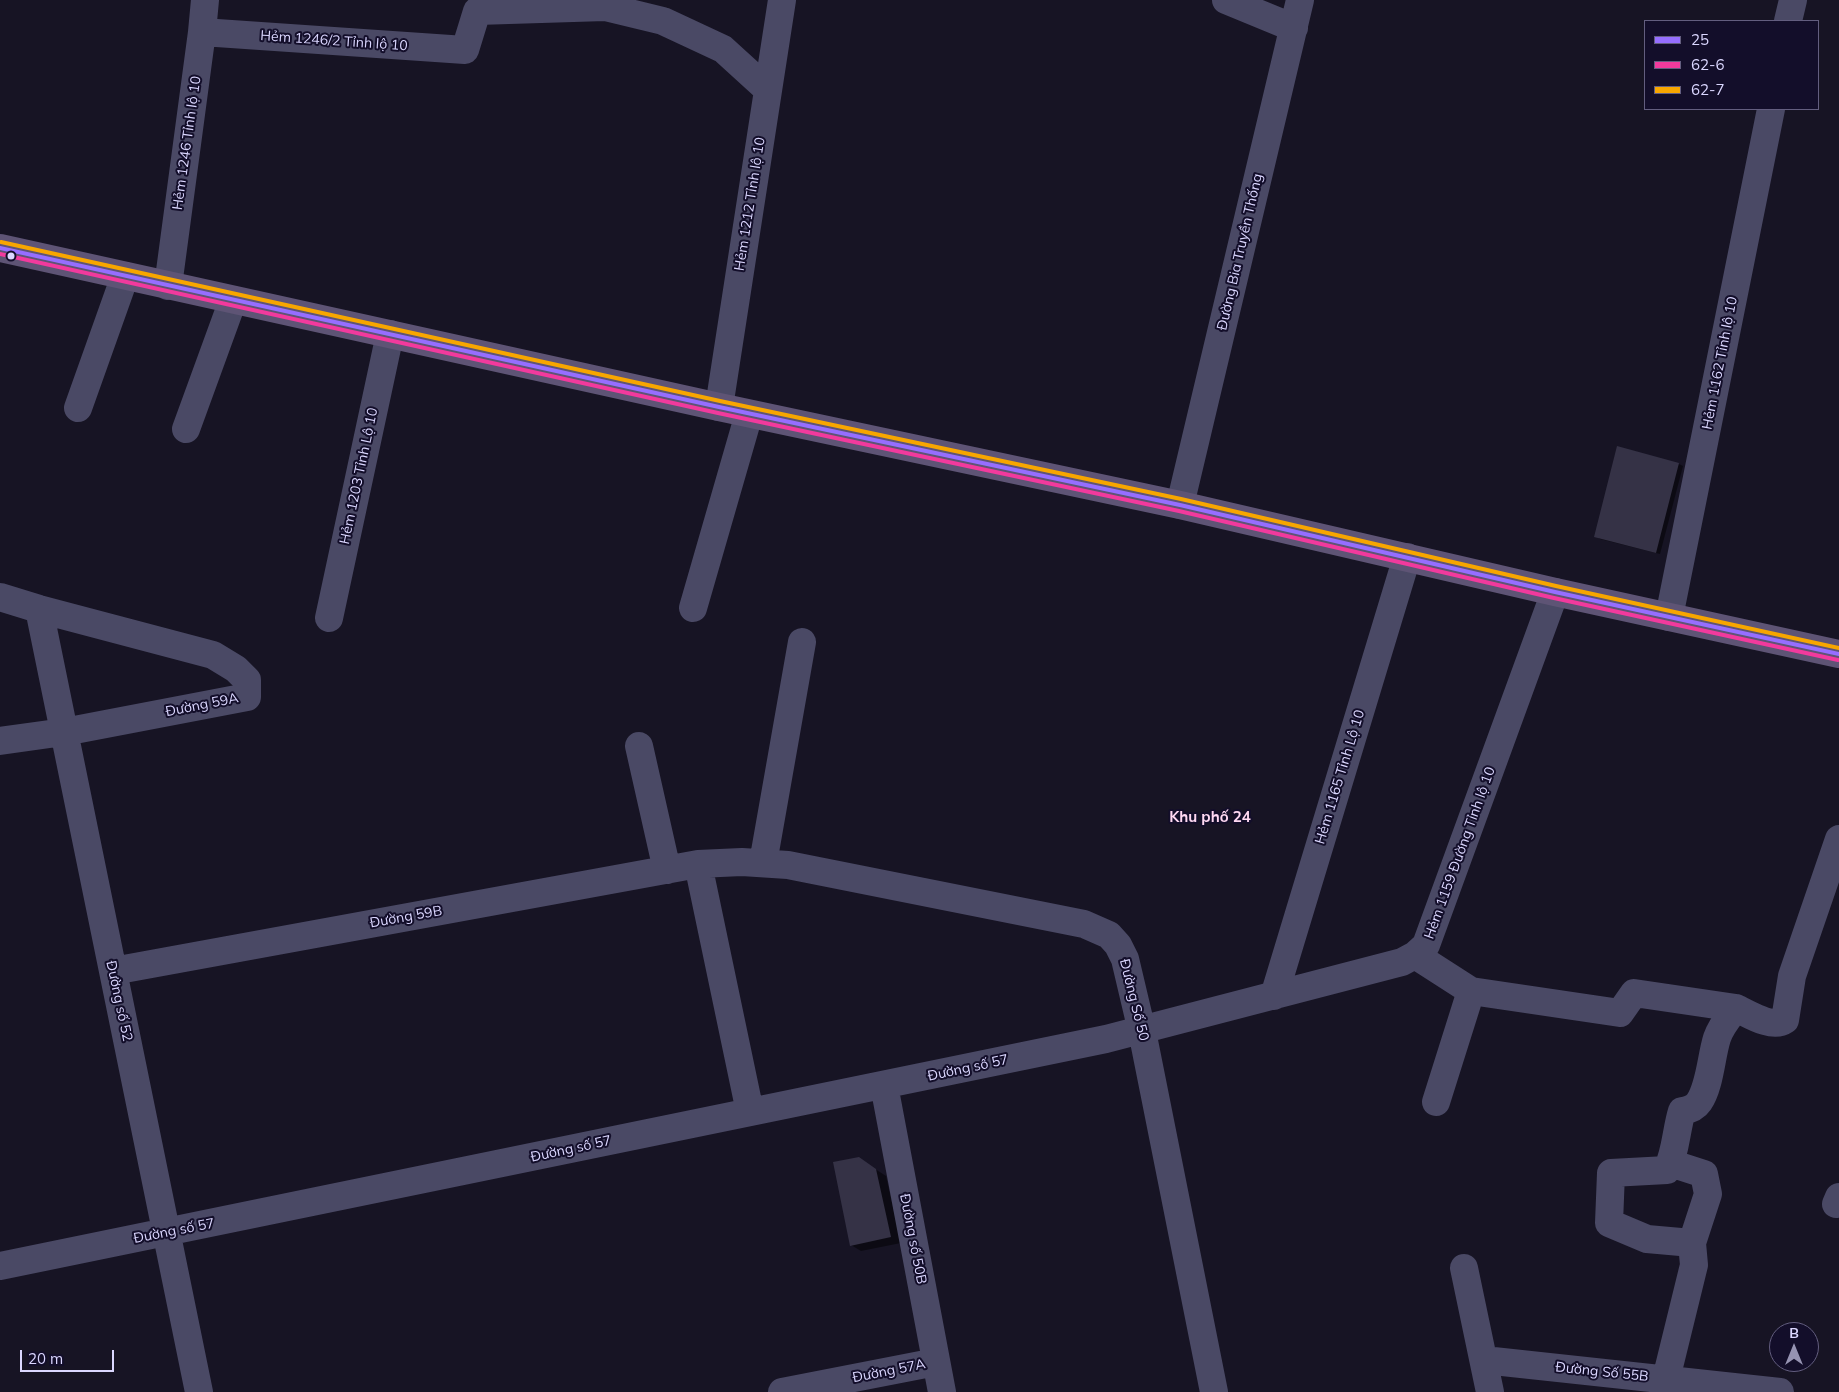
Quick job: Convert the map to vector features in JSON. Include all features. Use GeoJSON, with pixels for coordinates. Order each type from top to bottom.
{"type":"FeatureCollection","features":[{"type":"Feature","properties":{"kind":"main road"},"geometry":{"type":"LineString","coordinates":[[0,248],[749,414],[1180,505],[1555,592],[1839,654]]}},
{"type":"Feature","properties":{"kind":"street","name":"Hẻm 1246 Tỉnh lộ 10"},"geometry":{"type":"LineString","coordinates":[[168,286],[202,32],[204,0]]}},
{"type":"Feature","properties":{"kind":"street","name":"Hẻm 1212 Tỉnh lộ 10"},"geometry":{"type":"LineString","coordinates":[[718,407],[782,0]]}},
{"type":"Feature","properties":{"kind":"street"},"geometry":{"type":"LineString","coordinates":[[1226,0],[1294,28]]}},
{"type":"Feature","properties":{"kind":"street","name":"Đường Bia Truyền Thống"},"geometry":{"type":"LineString","coordinates":[[1180,505],[1300,0]]}},
{"type":"Feature","properties":{"kind":"street"},"geometry":{"type":"LineString","coordinates":[[1788,20],[1793,0]]}},
{"type":"Feature","properties":{"kind":"street","name":"Hẻm 1246/2 Tỉnh lộ 10"},"geometry":{"type":"LineString","coordinates":[[202,32],[465,50],[477,6]]}},
{"type":"Feature","properties":{"kind":"street"},"geometry":{"type":"LineString","coordinates":[[477,6],[605,8],[663,21],[723,49],[768,90]]}},
{"type":"Feature","properties":{"kind":"street","name":"Hẻm 1162 Tỉnh lộ 10"},"geometry":{"type":"LineString","coordinates":[[1669,617],[1771,110]]}},
{"type":"Feature","properties":{"kind":"street"},"geometry":{"type":"LineString","coordinates":[[78,408],[125,276]]}},
{"type":"Feature","properties":{"kind":"street"},"geometry":{"type":"LineString","coordinates":[[186,429],[232,300]]}},
{"type":"Feature","properties":{"kind":"street","name":"Hẻm 1203 Tỉnh Lộ 10"},"geometry":{"type":"LineString","coordinates":[[329,618],[390,334]]}},
{"type":"Feature","properties":{"kind":"street"},"geometry":{"type":"LineString","coordinates":[[693,608],[749,414]]}},
{"type":"Feature","properties":{"kind":"street","name":"Hẻm 1165 Tỉnh Lộ 10"},"geometry":{"type":"LineString","coordinates":[[1274,996],[1407,557]]}},
{"type":"Feature","properties":{"kind":"street","name":"Hẻm 1159 Đường Tỉnh lộ 10"},"geometry":{"type":"LineString","coordinates":[[1142,1030],[1402,962],[1415,955],[1426,945],[1555,592]]}},
{"type":"Feature","properties":{"kind":"street","name":"Đường 59A"},"geometry":{"type":"LineString","coordinates":[[0,597],[213,655],[236,669],[247,680],[247,697],[64,732],[0,741]]}},
{"type":"Feature","properties":{"kind":"street","name":"Đường số 52"},"geometry":{"type":"LineString","coordinates":[[39,609],[199,1392]]}},
{"type":"Feature","properties":{"kind":"street"},"geometry":{"type":"LineString","coordinates":[[763,863],[802,642]]}},
{"type":"Feature","properties":{"kind":"street"},"geometry":{"type":"LineString","coordinates":[[639,746],[667,870]]}},
{"type":"Feature","properties":{"kind":"street"},"geometry":{"type":"LineString","coordinates":[[1415,955],[1471,991],[1620,1013],[1634,993],[1736,1008],[1772,1023],[1780,1024],[1785,1020],[1792,976],[1839,839]]}},
{"type":"Feature","properties":{"kind":"street","name":"Đường Số 50"},"geometry":{"type":"LineString","coordinates":[[698,864],[742,862],[797,867],[1084,924],[1109,935],[1118,945],[1125,959],[1142,1030],[1214,1392]]}},
{"type":"Feature","properties":{"kind":"street"},"geometry":{"type":"LineString","coordinates":[[698,864],[750,1112]]}},
{"type":"Feature","properties":{"kind":"street","name":"Đường 59B"},"geometry":{"type":"LineString","coordinates":[[112,971],[698,864]]}},
{"type":"Feature","properties":{"kind":"street"},"geometry":{"type":"LineString","coordinates":[[1436,1102],[1471,991]]}},
{"type":"Feature","properties":{"kind":"street"},"geometry":{"type":"LineString","coordinates":[[1692,1244],[1647,1239],[1609,1223],[1611,1173],[1659,1172],[1667,1170],[1682,1111],[1692,1109],[1699,1103],[1717,1038],[1724,1022],[1736,1008]]}},
{"type":"Feature","properties":{"kind":"street","name":"Đường số 57"},"geometry":{"type":"LineString","coordinates":[[0,1266],[884,1085],[1142,1030]]}},
{"type":"Feature","properties":{"kind":"street","name":"Đường số 50B"},"geometry":{"type":"LineString","coordinates":[[884,1085],[942,1392]]}},
{"type":"Feature","properties":{"kind":"street"},"geometry":{"type":"LineString","coordinates":[[1666,1379],[1694,1265],[1692,1244],[1708,1194],[1704,1174],[1670,1163]]}},
{"type":"Feature","properties":{"kind":"street"},"geometry":{"type":"LineString","coordinates":[[1464,1268],[1490,1392]]}},
{"type":"Feature","properties":{"kind":"street","name":"Đường Số 55B"},"geometry":{"type":"LineString","coordinates":[[1484,1360],[1780,1392]]}},
{"type":"Feature","properties":{"kind":"street","name":"Đường 57A"},"geometry":{"type":"LineString","coordinates":[[782,1392],[936,1362]]}},
{"type":"Feature","properties":{"kind":"building"},"geometry":{"type":"Polygon","coordinates":[[[1617,446],[1679,463],[1656,553],[1594,537],[1617,446]]]}},
{"type":"Feature","properties":{"kind":"building"},"geometry":{"type":"Polygon","coordinates":[[[859,1157],[876,1169],[891,1237],[850,1246],[833,1162],[859,1157]]]}},
{"type":"Feature","properties":{"kind":"transit line","name":"62-7"},"geometry":{"type":"LineString","coordinates":[[1,242],[720,401],[1181,499],[1556,586],[1839,648]]}},
{"type":"Feature","properties":{"kind":"transit line","name":"25"},"geometry":{"type":"LineString","coordinates":[[0,248],[719,407],[1180,505],[1555,592],[1839,654]]}},
{"type":"Feature","properties":{"kind":"transit line","name":"62-6"},"geometry":{"type":"LineString","coordinates":[[0,254],[718,413],[1179,511],[1554,598],[1838,660]]}},
{"type":"Feature","properties":{"kind":"district","name":"Khu phố 24"},"geometry":{"type":"Point","coordinates":[1210,817]}}]}
